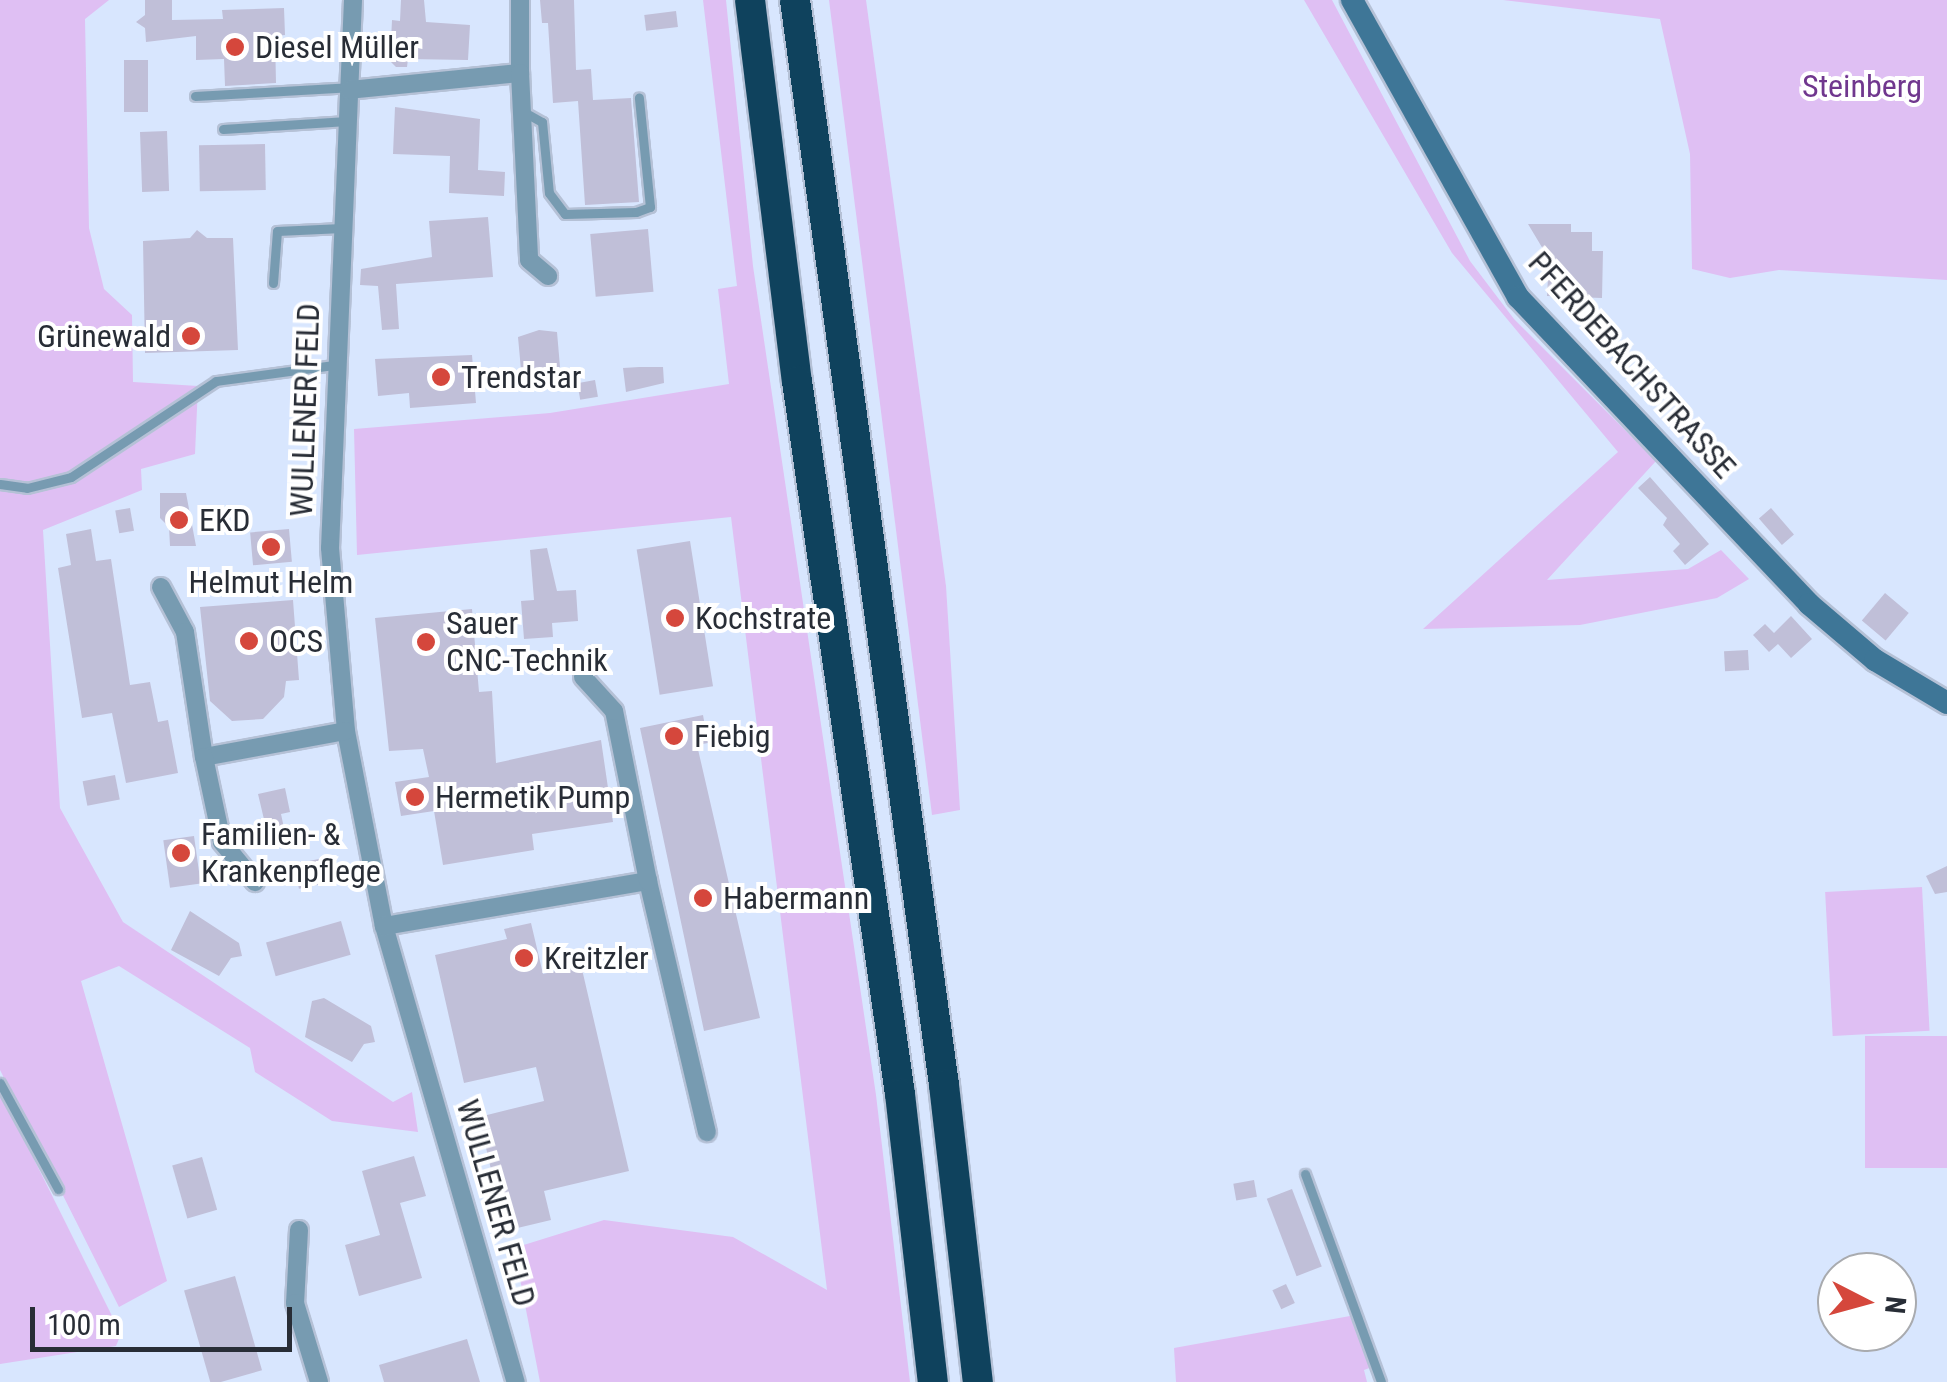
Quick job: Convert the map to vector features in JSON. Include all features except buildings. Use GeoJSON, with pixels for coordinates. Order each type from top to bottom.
{"type":"FeatureCollection","features":[{"type":"Feature","properties":{"kind":"highway"},"geometry":{"type":"LineString","coordinates":[[750,0],[796,382],[900,1094],[933,1382]]}},
{"type":"Feature","properties":{"kind":"highway"},"geometry":{"type":"LineString","coordinates":[[795,0],[944,1085],[978,1382]]}},
{"type":"Feature","properties":{"kind":"main road","name":"PFERDEBACHSTRASSE"},"geometry":{"type":"LineString","coordinates":[[1352,0],[1518,296],[1809,604],[1874,660],[1947,703]]}},
{"type":"Feature","properties":{"kind":"street","name":"WULLENER FELD"},"geometry":{"type":"LineString","coordinates":[[353,0],[330,548],[346,731],[384,926],[516,1382]]}},
{"type":"Feature","properties":{"kind":"street"},"geometry":{"type":"LineString","coordinates":[[520,0],[529,260],[548,276]]}},
{"type":"Feature","properties":{"kind":"street"},"geometry":{"type":"LineString","coordinates":[[349,88],[520,74]]}},
{"type":"Feature","properties":{"kind":"street"},"geometry":{"type":"LineString","coordinates":[[161,586],[185,632],[222,842],[254,882]]}},
{"type":"Feature","properties":{"kind":"street"},"geometry":{"type":"LineString","coordinates":[[583,678],[614,711],[648,881],[707,1132]]}},
{"type":"Feature","properties":{"kind":"street"},"geometry":{"type":"LineString","coordinates":[[204,757],[346,731]]}},
{"type":"Feature","properties":{"kind":"street"},"geometry":{"type":"LineString","coordinates":[[384,926],[648,881]]}},
{"type":"Feature","properties":{"kind":"street"},"geometry":{"type":"LineString","coordinates":[[299,1230],[295,1302],[318,1382]]}},
{"type":"Feature","properties":{"kind":"lane"},"geometry":{"type":"LineString","coordinates":[[194,96],[349,88]]}},
{"type":"Feature","properties":{"kind":"lane"},"geometry":{"type":"LineString","coordinates":[[522,112],[542,122],[549,193],[565,214],[636,212],[650,207],[639,98]]}},
{"type":"Feature","properties":{"kind":"lane"},"geometry":{"type":"LineString","coordinates":[[222,129],[347,122]]}},
{"type":"Feature","properties":{"kind":"lane"},"geometry":{"type":"LineString","coordinates":[[273,283],[277,232],[342,228]]}},
{"type":"Feature","properties":{"kind":"lane"},"geometry":{"type":"LineString","coordinates":[[0,484],[27,488],[71,477],[216,381],[336,365]]}},
{"type":"Feature","properties":{"kind":"lane"},"geometry":{"type":"LineString","coordinates":[[0,1083],[58,1189]]}},
{"type":"Feature","properties":{"kind":"lane"},"geometry":{"type":"LineString","coordinates":[[1305,1174],[1381,1382]]}},
{"type":"Feature","properties":{"kind":"green space"},"geometry":{"type":"Polygon","coordinates":[[[0,0],[109,0],[85,19],[89,228],[104,289],[132,315],[133,382],[198,386],[195,454],[141,469],[142,490],[43,530],[60,808],[123,922],[393,1102],[412,1092],[418,1132],[332,1121],[255,1072],[250,1048],[119,966],[81,981],[167,1281],[119,1307],[0,1070],[0,0]]]}},
{"type":"Feature","properties":{"kind":"green space"},"geometry":{"type":"Polygon","coordinates":[[[703,0],[726,0],[753,266],[876,1095],[910,1382],[540,1382],[514,1248],[604,1220],[733,1237],[827,1290],[731,517],[357,555],[354,429],[550,413],[729,384],[718,289],[737,286],[703,0]]]}},
{"type":"Feature","properties":{"kind":"green space"},"geometry":{"type":"Polygon","coordinates":[[[829,0],[866,0],[946,586],[960,810],[932,815],[829,0]]]}},
{"type":"Feature","properties":{"kind":"green space"},"geometry":{"type":"Polygon","coordinates":[[[1304,0],[1332,0],[1470,261],[1514,319],[1656,461],[1547,580],[1688,569],[1721,550],[1749,579],[1717,598],[1580,625],[1423,629],[1618,452],[1452,253],[1304,0]]]}},
{"type":"Feature","properties":{"kind":"green space","name":"Steinberg"},"geometry":{"type":"Polygon","coordinates":[[[1503,0],[1947,0],[1947,280],[1779,270],[1730,278],[1692,269],[1690,154],[1660,19],[1503,0]]]}},
{"type":"Feature","properties":{"kind":"green space"},"geometry":{"type":"Polygon","coordinates":[[[1922,887],[1930,1031],[1833,1036],[1825,892],[1922,887]]]}},
{"type":"Feature","properties":{"kind":"green space"},"geometry":{"type":"Polygon","coordinates":[[[1865,1036],[1947,1036],[1947,1168],[1865,1168],[1865,1036]]]}},
{"type":"Feature","properties":{"kind":"green space"},"geometry":{"type":"Polygon","coordinates":[[[0,1091],[121,1334],[116,1346],[0,1364],[0,1091]]]}},
{"type":"Feature","properties":{"kind":"green space"},"geometry":{"type":"Polygon","coordinates":[[[1350,1316],[1372,1367],[1364,1370],[1367,1382],[1176,1382],[1174,1348],[1350,1316]]]}},
{"type":"Feature","properties":{"kind":"place","name":"Diesel Müller"},"geometry":{"type":"Point","coordinates":[235,47]}},
{"type":"Feature","properties":{"kind":"place","name":"Grünewald"},"geometry":{"type":"Point","coordinates":[191,336]}},
{"type":"Feature","properties":{"kind":"place","name":"Trendstar"},"geometry":{"type":"Point","coordinates":[441,377]}},
{"type":"Feature","properties":{"kind":"place","name":"EKD"},"geometry":{"type":"Point","coordinates":[179,520]}},
{"type":"Feature","properties":{"kind":"place","name":"Helmut Helm"},"geometry":{"type":"Point","coordinates":[271,547]}},
{"type":"Feature","properties":{"kind":"place","name":"Kochstrate"},"geometry":{"type":"Point","coordinates":[675,618]}},
{"type":"Feature","properties":{"kind":"place","name":"OCS"},"geometry":{"type":"Point","coordinates":[249,641]}},
{"type":"Feature","properties":{"kind":"place","name":"Sauer CNC-Technik"},"geometry":{"type":"Point","coordinates":[426,642]}},
{"type":"Feature","properties":{"kind":"place","name":"Fiebig"},"geometry":{"type":"Point","coordinates":[674,736]}},
{"type":"Feature","properties":{"kind":"place","name":"Hermetik Pump"},"geometry":{"type":"Point","coordinates":[415,797]}},
{"type":"Feature","properties":{"kind":"place","name":"Familien- & Krankenpflege"},"geometry":{"type":"Point","coordinates":[181,853]}},
{"type":"Feature","properties":{"kind":"place","name":"Habermann"},"geometry":{"type":"Point","coordinates":[703,898]}},
{"type":"Feature","properties":{"kind":"place","name":"Kreitzler"},"geometry":{"type":"Point","coordinates":[524,958]}}]}
